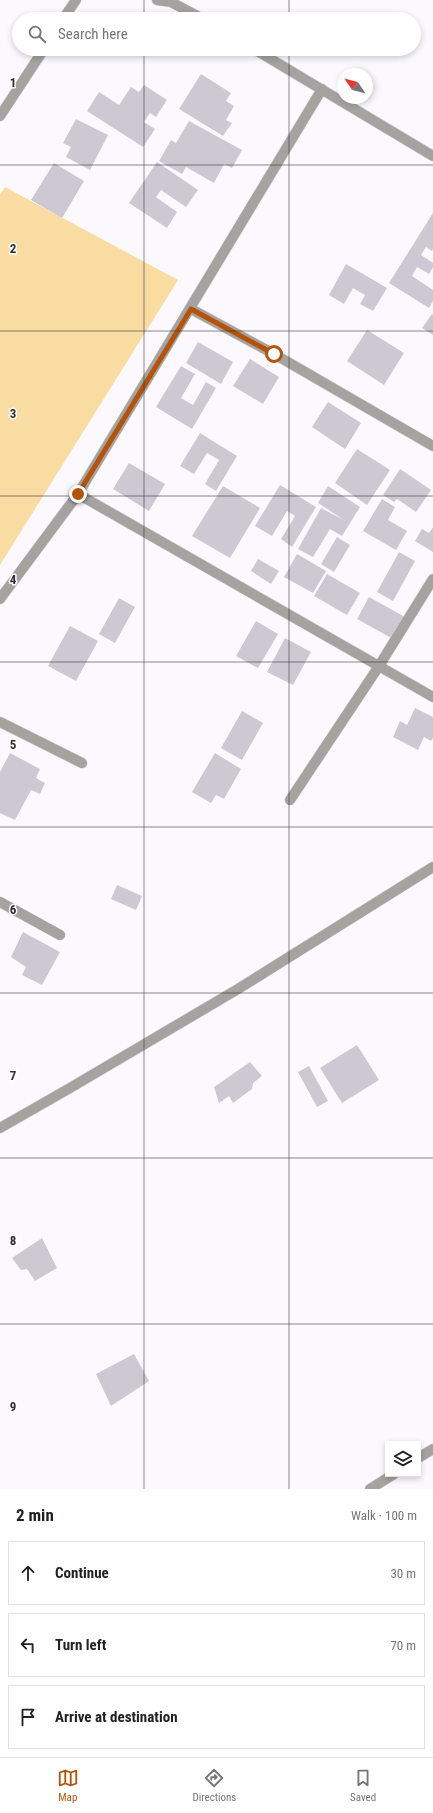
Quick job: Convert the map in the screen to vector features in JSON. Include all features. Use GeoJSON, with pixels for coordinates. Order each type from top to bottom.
{"type":"FeatureCollection","features":[{"type":"Feature","properties":{"kind":"street"},"geometry":{"type":"LineString","coordinates":[[68,12],[76,0]]}},
{"type":"Feature","properties":{"kind":"street"},"geometry":{"type":"LineString","coordinates":[[157,0],[170,2],[189,12]]}},
{"type":"Feature","properties":{"kind":"street"},"geometry":{"type":"LineString","coordinates":[[0,116],[39,56]]}},
{"type":"Feature","properties":{"kind":"street"},"geometry":{"type":"LineString","coordinates":[[266,56],[433,156]]}},
{"type":"Feature","properties":{"kind":"street"},"geometry":{"type":"LineString","coordinates":[[0,599],[78,494],[191,309],[322,89]]}},
{"type":"Feature","properties":{"kind":"street"},"geometry":{"type":"LineString","coordinates":[[191,309],[274,354],[433,446]]}},
{"type":"Feature","properties":{"kind":"street"},"geometry":{"type":"LineString","coordinates":[[78,494],[433,697]]}},
{"type":"Feature","properties":{"kind":"street"},"geometry":{"type":"LineString","coordinates":[[290,800],[380,666],[433,579]]}},
{"type":"Feature","properties":{"kind":"street"},"geometry":{"type":"LineString","coordinates":[[0,722],[82,762]]}},
{"type":"Feature","properties":{"kind":"street"},"geometry":{"type":"LineString","coordinates":[[0,1128],[238,988],[433,867]]}},
{"type":"Feature","properties":{"kind":"street"},"geometry":{"type":"LineString","coordinates":[[0,902],[60,936]]}},
{"type":"Feature","properties":{"kind":"street"},"geometry":{"type":"LineString","coordinates":[[421,1456],[433,1449]]}},
{"type":"Feature","properties":{"kind":"street"},"geometry":{"type":"LineString","coordinates":[[370,1489],[389,1477]]}},
{"type":"Feature","properties":{"kind":"shaded area"},"geometry":{"type":"Polygon","coordinates":[[[5,187],[178,280],[0,565],[0,195],[5,187]]]}},
{"type":"Feature","properties":{"kind":"building"},"geometry":{"type":"Polygon","coordinates":[[[201,74],[231,93],[226,101],[234,106],[226,120],[232,123],[223,136],[179,109],[201,74]]]}},
{"type":"Feature","properties":{"kind":"building"},"geometry":{"type":"Polygon","coordinates":[[[144,85],[167,100],[156,117],[150,113],[144,122],[155,129],[143,147],[87,111],[99,92],[119,105],[131,87],[139,92],[144,85]]]}},
{"type":"Feature","properties":{"kind":"building"},"geometry":{"type":"Polygon","coordinates":[[[76,119],[108,135],[90,170],[66,157],[71,147],[63,143],[76,119]]]}},
{"type":"Feature","properties":{"kind":"building"},"geometry":{"type":"Polygon","coordinates":[[[189,121],[242,150],[232,168],[224,164],[214,183],[186,167],[182,174],[159,161],[171,140],[176,143],[189,121]]]}},
{"type":"Feature","properties":{"kind":"building"},"geometry":{"type":"Polygon","coordinates":[[[157,162],[198,190],[186,207],[161,190],[156,197],[177,212],[167,228],[129,203],[157,162]]]}},
{"type":"Feature","properties":{"kind":"building"},"geometry":{"type":"Polygon","coordinates":[[[54,163],[84,181],[62,218],[31,200],[54,163]]]}},
{"type":"Feature","properties":{"kind":"building"},"geometry":{"type":"Polygon","coordinates":[[[433,213],[433,249],[432,251],[426,247],[421,255],[433,263],[433,267],[429,274],[417,267],[412,276],[433,290],[433,301],[429,308],[389,283],[433,213]]]}},
{"type":"Feature","properties":{"kind":"building"},"geometry":{"type":"Polygon","coordinates":[[[346,264],[387,288],[373,311],[360,304],[365,295],[353,288],[344,304],[329,295],[346,264]]]}},
{"type":"Feature","properties":{"kind":"building"},"geometry":{"type":"Polygon","coordinates":[[[432,314],[433,315],[433,335],[422,328],[432,314]]]}},
{"type":"Feature","properties":{"kind":"building"},"geometry":{"type":"Polygon","coordinates":[[[367,330],[404,353],[384,385],[347,361],[367,330]]]}},
{"type":"Feature","properties":{"kind":"building"},"geometry":{"type":"Polygon","coordinates":[[[198,342],[233,362],[221,384],[186,363],[198,342]]]}},
{"type":"Feature","properties":{"kind":"building"},"geometry":{"type":"Polygon","coordinates":[[[250,359],[279,377],[263,404],[233,386],[250,359]]]}},
{"type":"Feature","properties":{"kind":"building"},"geometry":{"type":"Polygon","coordinates":[[[181,366],[195,374],[181,398],[193,405],[206,382],[216,388],[192,429],[156,407],[181,366]]]}},
{"type":"Feature","properties":{"kind":"building"},"geometry":{"type":"Polygon","coordinates":[[[328,402],[361,423],[345,449],[312,427],[328,402]]]}},
{"type":"Feature","properties":{"kind":"building"},"geometry":{"type":"Polygon","coordinates":[[[200,433],[237,456],[216,491],[205,484],[219,460],[207,453],[194,474],[180,466],[200,433]]]}},
{"type":"Feature","properties":{"kind":"building"},"geometry":{"type":"Polygon","coordinates":[[[357,449],[390,470],[367,505],[335,483],[357,449]]]}},
{"type":"Feature","properties":{"kind":"building"},"geometry":{"type":"Polygon","coordinates":[[[129,463],[165,484],[149,511],[113,489],[129,463]]]}},
{"type":"Feature","properties":{"kind":"building"},"geometry":{"type":"Polygon","coordinates":[[[400,469],[431,490],[416,512],[397,499],[394,502],[383,495],[400,469]]]}},
{"type":"Feature","properties":{"kind":"building"},"geometry":{"type":"Polygon","coordinates":[[[280,485],[316,507],[292,547],[281,539],[295,516],[287,511],[272,536],[255,526],[280,485]]]}},
{"type":"Feature","properties":{"kind":"building"},"geometry":{"type":"Polygon","coordinates":[[[223,486],[260,508],[230,558],[192,536],[223,486]]]}},
{"type":"Feature","properties":{"kind":"building"},"geometry":{"type":"Polygon","coordinates":[[[328,486],[360,507],[342,536],[330,529],[313,557],[298,549],[321,508],[344,520],[318,503],[328,486]]]}},
{"type":"Feature","properties":{"kind":"building"},"geometry":{"type":"Polygon","coordinates":[[[382,499],[395,507],[388,520],[407,531],[396,550],[363,531],[382,499]]]}},
{"type":"Feature","properties":{"kind":"building"},"geometry":{"type":"Polygon","coordinates":[[[433,527],[433,552],[415,541],[422,529],[429,533],[433,527]]]}},
{"type":"Feature","properties":{"kind":"building"},"geometry":{"type":"Polygon","coordinates":[[[337,537],[350,545],[334,572],[321,564],[337,537]]]}},
{"type":"Feature","properties":{"kind":"building"},"geometry":{"type":"Polygon","coordinates":[[[399,552],[415,561],[393,601],[377,592],[399,552]]]}},
{"type":"Feature","properties":{"kind":"building"},"geometry":{"type":"Polygon","coordinates":[[[297,554],[326,571],[313,593],[284,577],[297,554]]]}},
{"type":"Feature","properties":{"kind":"building"},"geometry":{"type":"Polygon","coordinates":[[[258,559],[279,571],[271,584],[251,571],[258,559]]]}},
{"type":"Feature","properties":{"kind":"building"},"geometry":{"type":"Polygon","coordinates":[[[327,574],[360,593],[347,615],[314,596],[327,574]]]}},
{"type":"Feature","properties":{"kind":"building"},"geometry":{"type":"Polygon","coordinates":[[[369,597],[405,617],[393,639],[357,619],[369,597]]]}},
{"type":"Feature","properties":{"kind":"building"},"geometry":{"type":"Polygon","coordinates":[[[119,598],[135,607],[115,643],[99,634],[119,598]]]}},
{"type":"Feature","properties":{"kind":"building"},"geometry":{"type":"Polygon","coordinates":[[[256,621],[278,634],[258,668],[236,656],[256,621]]]}},
{"type":"Feature","properties":{"kind":"building"},"geometry":{"type":"Polygon","coordinates":[[[70,626],[98,641],[76,681],[48,666],[70,626]]]}},
{"type":"Feature","properties":{"kind":"building"},"geometry":{"type":"Polygon","coordinates":[[[285,638],[311,652],[293,685],[267,672],[285,638]]]}},
{"type":"Feature","properties":{"kind":"building"},"geometry":{"type":"Polygon","coordinates":[[[415,708],[433,717],[433,738],[431,741],[424,737],[418,750],[393,737],[400,721],[407,725],[415,708]]]}},
{"type":"Feature","properties":{"kind":"building"},"geometry":{"type":"Polygon","coordinates":[[[242,711],[263,723],[242,760],[221,748],[242,711]]]}},
{"type":"Feature","properties":{"kind":"building"},"geometry":{"type":"Polygon","coordinates":[[[10,753],[40,769],[36,778],[45,783],[40,794],[31,790],[15,820],[0,813],[0,772],[10,753]]]}},
{"type":"Feature","properties":{"kind":"building"},"geometry":{"type":"Polygon","coordinates":[[[215,753],[241,769],[224,799],[216,795],[211,803],[192,792],[215,753]]]}},
{"type":"Feature","properties":{"kind":"building"},"geometry":{"type":"Polygon","coordinates":[[[117,885],[142,896],[136,910],[111,899],[117,885]]]}},
{"type":"Feature","properties":{"kind":"building"},"geometry":{"type":"Polygon","coordinates":[[[23,932],[60,952],[42,985],[22,975],[26,967],[11,957],[23,932]]]}},
{"type":"Feature","properties":{"kind":"building"},"geometry":{"type":"Polygon","coordinates":[[[357,1045],[379,1080],[342,1103],[320,1068],[357,1045]]]}},
{"type":"Feature","properties":{"kind":"building"},"geometry":{"type":"Polygon","coordinates":[[[250,1062],[262,1076],[253,1083],[252,1089],[233,1103],[229,1096],[219,1103],[214,1087],[250,1062]]]}},
{"type":"Feature","properties":{"kind":"building"},"geometry":{"type":"Polygon","coordinates":[[[309,1066],[328,1101],[317,1107],[298,1072],[309,1066]]]}},
{"type":"Feature","properties":{"kind":"building"},"geometry":{"type":"Polygon","coordinates":[[[42,1238],[57,1268],[35,1281],[27,1269],[21,1270],[12,1258],[42,1238]]]}},
{"type":"Feature","properties":{"kind":"building"},"geometry":{"type":"Polygon","coordinates":[[[134,1354],[149,1381],[111,1406],[96,1374],[134,1354]]]}},
{"type":"Feature","properties":{"kind":"route"},"geometry":{"type":"LineString","coordinates":[[78,494],[191,309],[274,354]]}}]}
